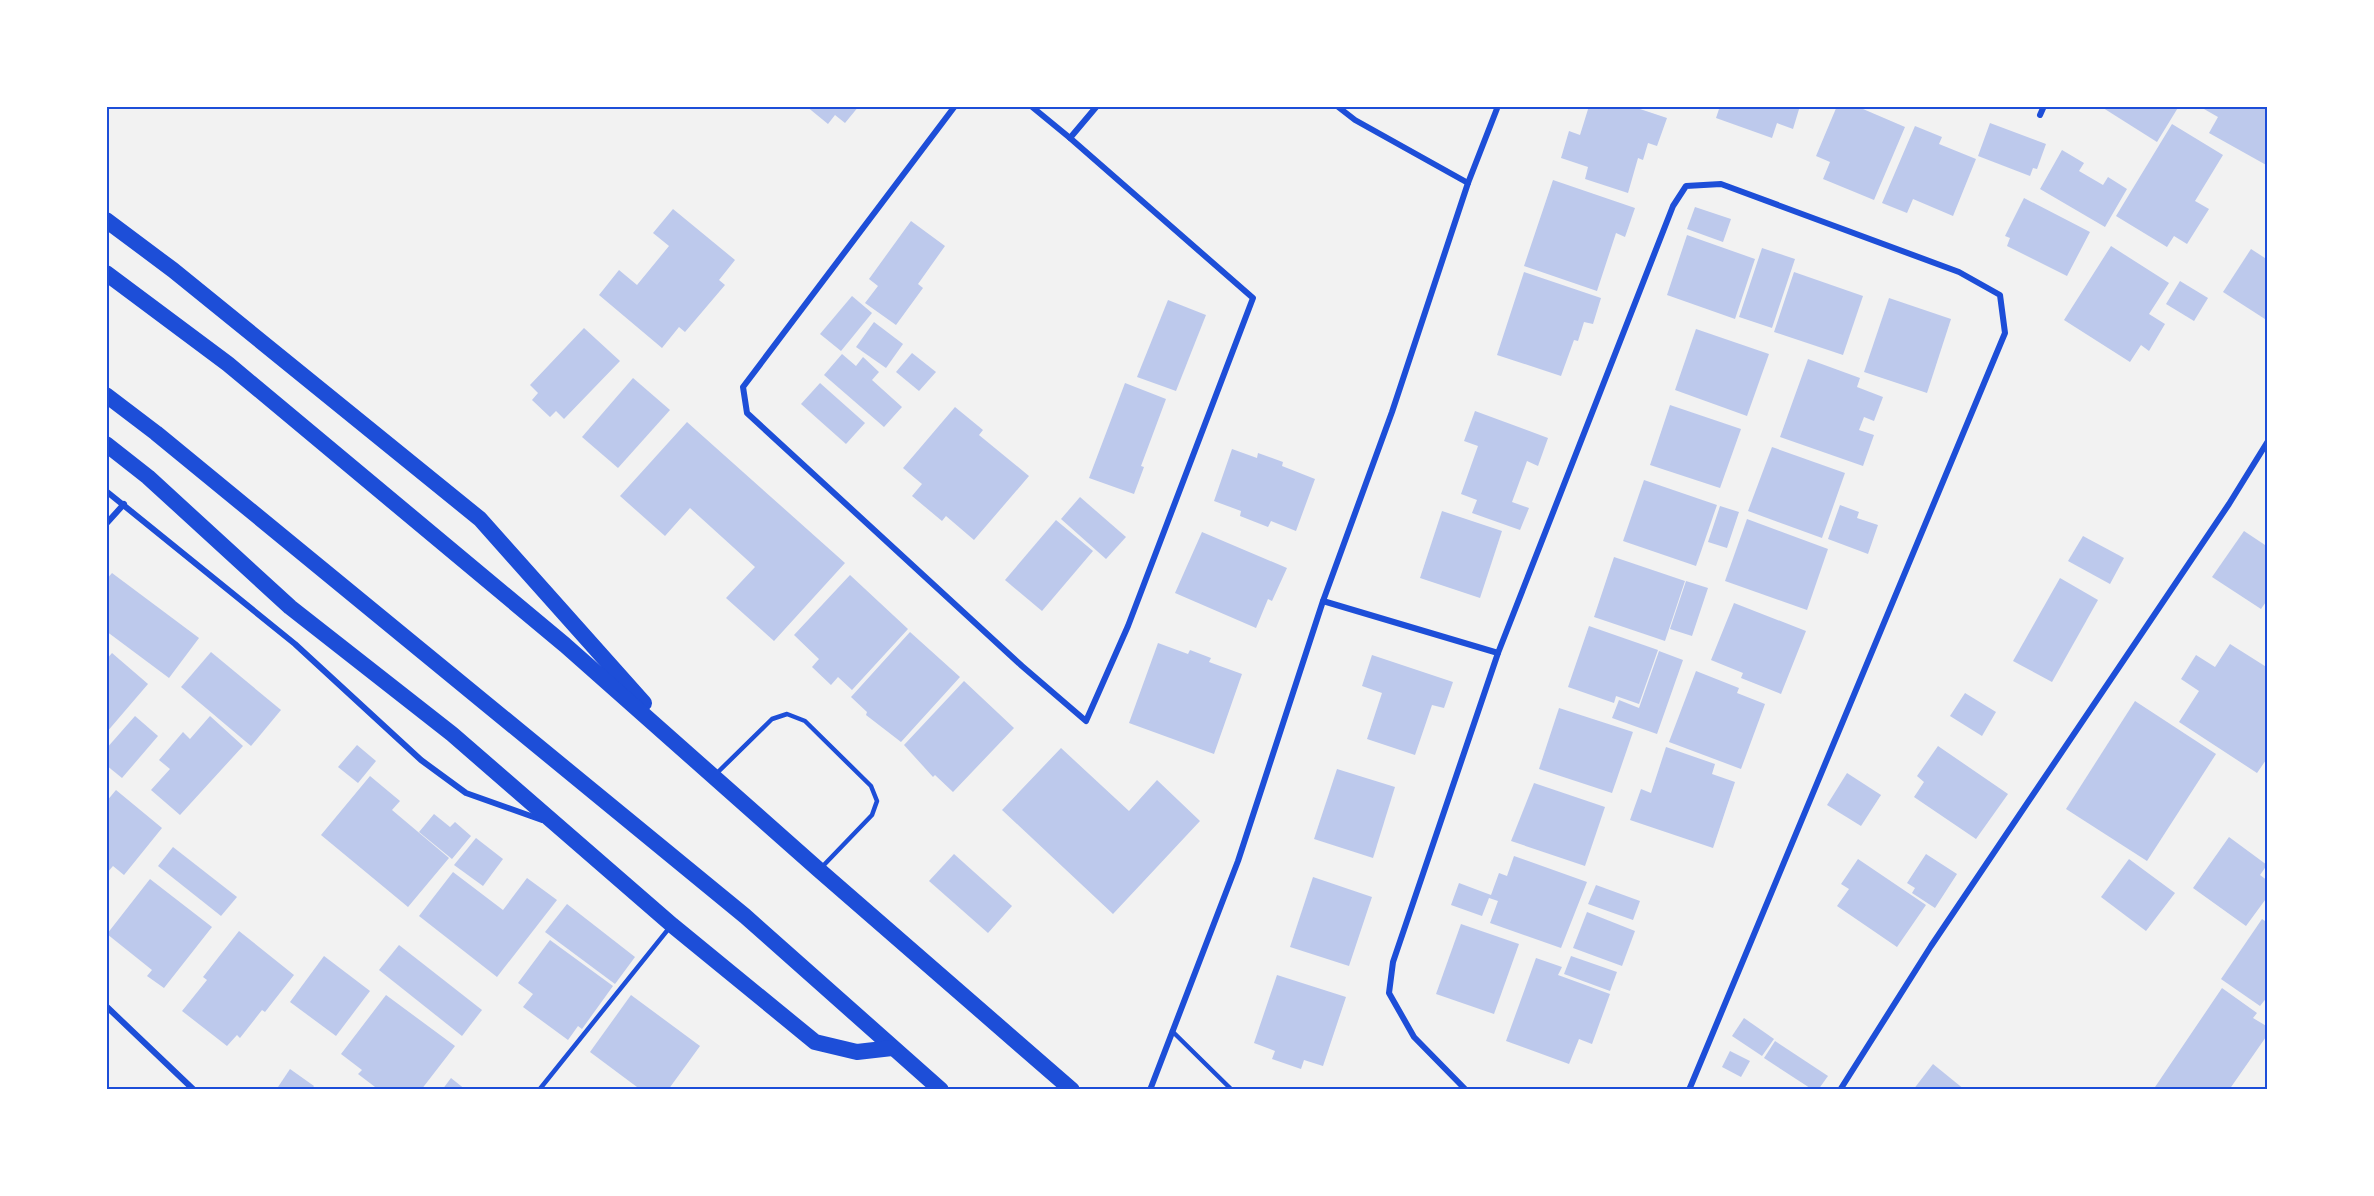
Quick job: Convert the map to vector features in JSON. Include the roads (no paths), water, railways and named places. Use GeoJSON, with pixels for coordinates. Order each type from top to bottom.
{"type":"FeatureCollection","features":[{"type":"Feature","properties":{"kind":"highway"},"geometry":{"type":"LineString","coordinates":[[106,220],[173,270],[480,519],[697,762]]}},
{"type":"Feature","properties":{"kind":"highway"},"geometry":{"type":"LineString","coordinates":[[106,273],[237,372],[566,645],[713,777],[1072,1089]]}},
{"type":"Feature","properties":{"kind":"highway"},"geometry":{"type":"LineString","coordinates":[[106,395],[166,441],[745,916],[931,1084]]}},
{"type":"Feature","properties":{"kind":"highway"},"geometry":{"type":"LineString","coordinates":[[106,444],[148,477],[290,607],[452,734],[672,925],[815,1042],[857,1052],[892,1048]]}},
{"type":"Feature","properties":{"kind":"street"},"geometry":{"type":"LineString","coordinates":[[955,106],[743,387],[747,413],[1022,666],[1086,721],[1128,626],[1253,298],[1031,106]]}},
{"type":"Feature","properties":{"kind":"street"},"geometry":{"type":"LineString","coordinates":[[1070,138],[1097,106]]}},
{"type":"Feature","properties":{"kind":"street"},"geometry":{"type":"LineString","coordinates":[[1337,106],[1355,120],[1468,183]]}},
{"type":"Feature","properties":{"kind":"street"},"geometry":{"type":"LineString","coordinates":[[1150,1089],[1238,861],[1323,601],[1392,412],[1468,183],[1498,106]]}},
{"type":"Feature","properties":{"kind":"street"},"geometry":{"type":"LineString","coordinates":[[2040,115],[2044,106]]}},
{"type":"Feature","properties":{"kind":"street"},"geometry":{"type":"LineString","coordinates":[[1466,1089],[1414,1036],[1389,993],[1393,962],[1498,653],[1672,206],[1686,186],[1721,184],[1959,273],[2000,295],[2005,333],[1689,1089]]}},
{"type":"Feature","properties":{"kind":"street"},"geometry":{"type":"LineString","coordinates":[[1840,1089],[1931,946],[2222,514],[2268,441]]}},
{"type":"Feature","properties":{"kind":"street"},"geometry":{"type":"LineString","coordinates":[[106,490],[295,644],[421,760],[466,794],[554,824]]}},
{"type":"Feature","properties":{"kind":"street"},"geometry":{"type":"LineString","coordinates":[[106,524],[124,504]]}},
{"type":"Feature","properties":{"kind":"street"},"geometry":{"type":"LineString","coordinates":[[1323,601],[1498,653]]}},
{"type":"Feature","properties":{"kind":"street"},"geometry":{"type":"LineString","coordinates":[[106,1006],[194,1089]]}},
{"type":"Feature","properties":{"kind":"lane"},"geometry":{"type":"LineString","coordinates":[[713,777],[772,719],[787,714],[805,721],[871,786],[877,801],[872,815],[819,870]]}},
{"type":"Feature","properties":{"kind":"lane"},"geometry":{"type":"LineString","coordinates":[[539,1089],[672,925]]}},
{"type":"Feature","properties":{"kind":"lane"},"geometry":{"type":"LineString","coordinates":[[1172,1031],[1232,1089]]}}]}
